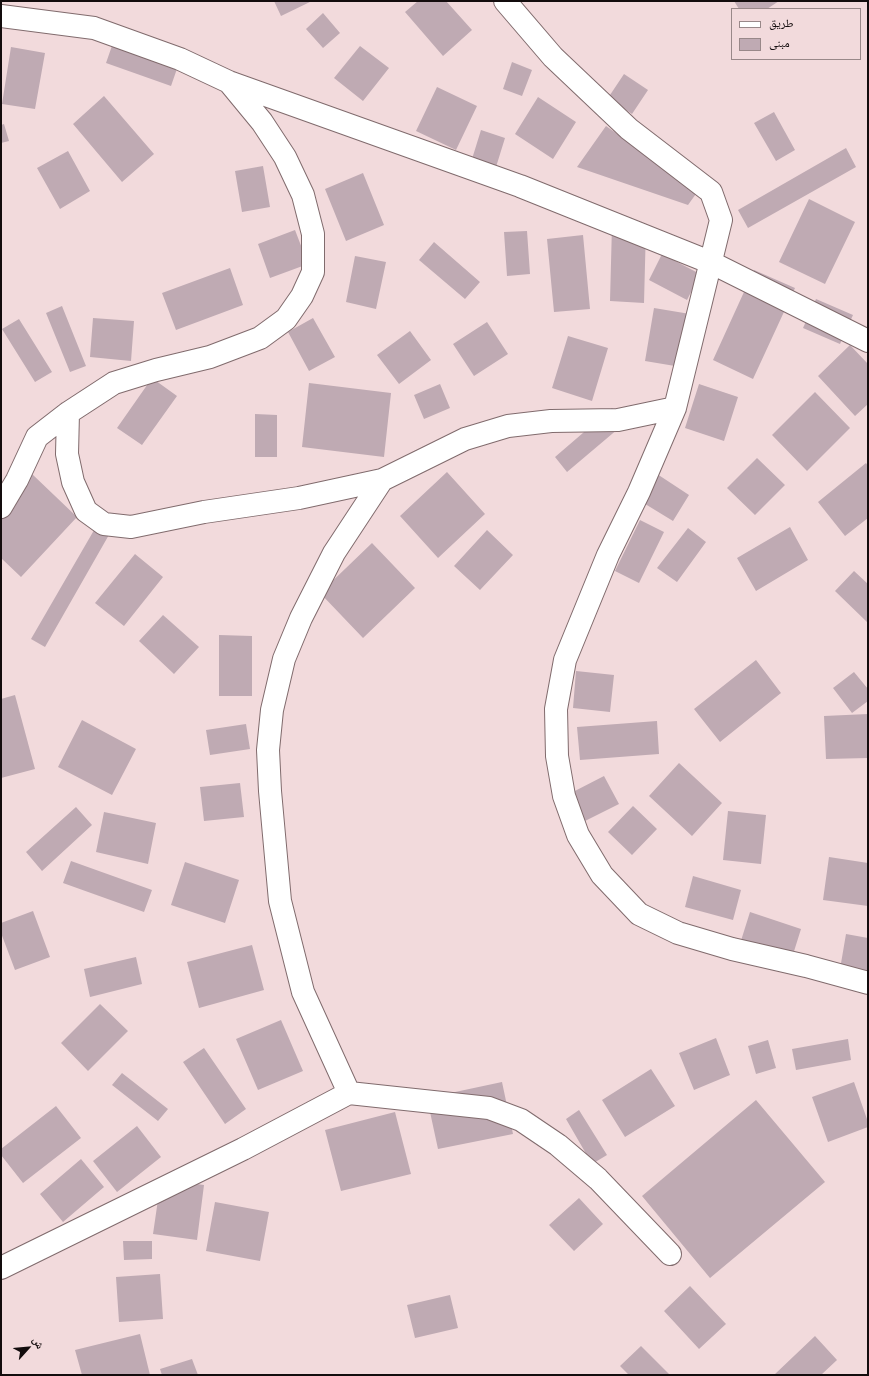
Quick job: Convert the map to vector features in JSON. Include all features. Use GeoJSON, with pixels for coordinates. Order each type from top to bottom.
{"type":"FeatureCollection","features":[{"type":"Feature","properties":{"kind":"street"},"geometry":{"type":"LineString","coordinates":[[505,1],[553,57],[629,130],[711,192],[721,220],[712,263],[675,408],[639,492],[608,554],[565,660],[556,710],[557,756],[564,796],[578,835],[602,875],[640,914],[678,933],[732,949],[806,966],[868,983]]}},
{"type":"Feature","properties":{"kind":"street"},"geometry":{"type":"LineString","coordinates":[[1,16],[94,28],[180,59],[229,82],[520,186],[712,263],[868,341]]}},
{"type":"Feature","properties":{"kind":"street"},"geometry":{"type":"LineString","coordinates":[[1,507],[17,480],[37,437],[68,413],[114,383],[156,370],[210,357],[260,338],[286,319],[302,296],[312,272],[313,234],[303,195],[285,157],[262,122],[229,82]]}},
{"type":"Feature","properties":{"kind":"street"},"geometry":{"type":"LineString","coordinates":[[68,413],[67,454],[73,482],[86,510],[104,524],[131,527],[204,512],[299,498],[382,480],[465,439],[508,426],[551,421],[618,420],[675,408]]}},
{"type":"Feature","properties":{"kind":"street"},"geometry":{"type":"LineString","coordinates":[[349,1093],[303,992],[280,901],[270,791],[268,750],[272,710],[284,659],[301,618],[334,553],[382,480]]}},
{"type":"Feature","properties":{"kind":"street"},"geometry":{"type":"LineString","coordinates":[[1,1268],[243,1149],[349,1093],[489,1108],[521,1120],[558,1145],[598,1179],[670,1254]]}},
{"type":"Feature","properties":{"kind":"building"},"geometry":{"type":"Polygon","coordinates":[[[274,1],[312,1],[281,16],[274,1]]]}},
{"type":"Feature","properties":{"kind":"building"},"geometry":{"type":"Polygon","coordinates":[[[418,1],[446,1],[472,30],[443,56],[405,12],[418,1]]]}},
{"type":"Feature","properties":{"kind":"building"},"geometry":{"type":"Polygon","coordinates":[[[734,1],[779,1],[768,8],[738,8],[734,1]]]}},
{"type":"Feature","properties":{"kind":"building"},"geometry":{"type":"Polygon","coordinates":[[[323,13],[340,33],[323,48],[306,29],[323,13]]]}},
{"type":"Feature","properties":{"kind":"building"},"geometry":{"type":"Polygon","coordinates":[[[114,40],[179,63],[171,86],[106,63],[114,40]]]}},
{"type":"Feature","properties":{"kind":"building"},"geometry":{"type":"Polygon","coordinates":[[[360,46],[389,68],[363,101],[334,78],[360,46]]]}},
{"type":"Feature","properties":{"kind":"building"},"geometry":{"type":"Polygon","coordinates":[[[11,47],[45,53],[35,109],[2,104],[11,47]]]}},
{"type":"Feature","properties":{"kind":"building"},"geometry":{"type":"Polygon","coordinates":[[[512,62],[532,70],[522,96],[503,89],[512,62]]]}},
{"type":"Feature","properties":{"kind":"building"},"geometry":{"type":"Polygon","coordinates":[[[624,74],[648,90],[632,114],[608,98],[624,74]]]}},
{"type":"Feature","properties":{"kind":"building"},"geometry":{"type":"Polygon","coordinates":[[[437,87],[477,106],[456,150],[416,131],[437,87]]]}},
{"type":"Feature","properties":{"kind":"building"},"geometry":{"type":"Polygon","coordinates":[[[104,96],[154,154],[122,182],[73,124],[104,96]]]}},
{"type":"Feature","properties":{"kind":"building"},"geometry":{"type":"Polygon","coordinates":[[[538,97],[576,122],[553,159],[515,134],[538,97]]]}},
{"type":"Feature","properties":{"kind":"building"},"geometry":{"type":"Polygon","coordinates":[[[774,112],[795,150],[776,161],[754,123],[774,112]]]}},
{"type":"Feature","properties":{"kind":"building"},"geometry":{"type":"Polygon","coordinates":[[[4,124],[9,141],[1,143],[1,125],[4,124]]]}},
{"type":"Feature","properties":{"kind":"building"},"geometry":{"type":"Polygon","coordinates":[[[606,126],[698,191],[688,205],[577,167],[606,126]]]}},
{"type":"Feature","properties":{"kind":"building"},"geometry":{"type":"Polygon","coordinates":[[[481,130],[505,138],[496,167],[472,159],[481,130]]]}},
{"type":"Feature","properties":{"kind":"building"},"geometry":{"type":"Polygon","coordinates":[[[846,148],[856,167],[748,228],[738,210],[846,148]]]}},
{"type":"Feature","properties":{"kind":"building"},"geometry":{"type":"Polygon","coordinates":[[[68,151],[90,191],[60,209],[37,168],[68,151]]]}},
{"type":"Feature","properties":{"kind":"building"},"geometry":{"type":"Polygon","coordinates":[[[263,166],[270,207],[242,212],[235,171],[263,166]]]}},
{"type":"Feature","properties":{"kind":"building"},"geometry":{"type":"Polygon","coordinates":[[[363,173],[384,225],[346,241],[325,189],[363,173]]]}},
{"type":"Feature","properties":{"kind":"building"},"geometry":{"type":"Polygon","coordinates":[[[809,199],[855,222],[825,284],[779,262],[809,199]]]}},
{"type":"Feature","properties":{"kind":"building"},"geometry":{"type":"Polygon","coordinates":[[[612,225],[646,226],[644,303],[610,301],[612,225]]]}},
{"type":"Feature","properties":{"kind":"building"},"geometry":{"type":"Polygon","coordinates":[[[295,230],[308,264],[270,278],[258,244],[295,230]]]}},
{"type":"Feature","properties":{"kind":"building"},"geometry":{"type":"Polygon","coordinates":[[[527,231],[530,274],[507,276],[504,232],[527,231]]]}},
{"type":"Feature","properties":{"kind":"building"},"geometry":{"type":"Polygon","coordinates":[[[583,235],[590,309],[554,312],[547,239],[583,235]]]}},
{"type":"Feature","properties":{"kind":"building"},"geometry":{"type":"Polygon","coordinates":[[[434,242],[480,282],[465,299],[419,260],[434,242]]]}},
{"type":"Feature","properties":{"kind":"building"},"geometry":{"type":"Polygon","coordinates":[[[662,254],[700,274],[687,300],[649,280],[662,254]]]}},
{"type":"Feature","properties":{"kind":"building"},"geometry":{"type":"Polygon","coordinates":[[[355,256],[386,262],[376,309],[346,302],[355,256]]]}},
{"type":"Feature","properties":{"kind":"building"},"geometry":{"type":"Polygon","coordinates":[[[230,268],[243,305],[176,330],[162,293],[230,268]]]}},
{"type":"Feature","properties":{"kind":"building"},"geometry":{"type":"Polygon","coordinates":[[[754,270],[795,288],[753,379],[713,360],[754,270]]]}},
{"type":"Feature","properties":{"kind":"building"},"geometry":{"type":"Polygon","coordinates":[[[816,299],[853,315],[840,344],[803,328],[816,299]]]}},
{"type":"Feature","properties":{"kind":"building"},"geometry":{"type":"Polygon","coordinates":[[[62,306],[86,366],[70,372],[46,313],[62,306]]]}},
{"type":"Feature","properties":{"kind":"building"},"geometry":{"type":"Polygon","coordinates":[[[654,308],[696,315],[687,368],[645,361],[654,308]]]}},
{"type":"Feature","properties":{"kind":"building"},"geometry":{"type":"Polygon","coordinates":[[[93,318],[134,321],[131,361],[90,357],[93,318]]]}},
{"type":"Feature","properties":{"kind":"building"},"geometry":{"type":"Polygon","coordinates":[[[313,318],[335,357],[309,371],[288,332],[313,318]]]}},
{"type":"Feature","properties":{"kind":"building"},"geometry":{"type":"Polygon","coordinates":[[[19,319],[52,372],[35,382],[2,329],[19,319]]]}},
{"type":"Feature","properties":{"kind":"building"},"geometry":{"type":"Polygon","coordinates":[[[487,322],[508,354],[474,376],[453,344],[487,322]]]}},
{"type":"Feature","properties":{"kind":"building"},"geometry":{"type":"Polygon","coordinates":[[[410,331],[431,360],[399,384],[377,355],[410,331]]]}},
{"type":"Feature","properties":{"kind":"building"},"geometry":{"type":"Polygon","coordinates":[[[568,336],[608,348],[592,401],[552,388],[568,336]]]}},
{"type":"Feature","properties":{"kind":"building"},"geometry":{"type":"Polygon","coordinates":[[[850,345],[868,364],[868,404],[855,416],[818,376],[850,345]]]}},
{"type":"Feature","properties":{"kind":"building"},"geometry":{"type":"Polygon","coordinates":[[[152,378],[177,396],[142,445],[117,428],[152,378]]]}},
{"type":"Feature","properties":{"kind":"building"},"geometry":{"type":"Polygon","coordinates":[[[309,383],[391,393],[384,457],[302,447],[309,383]]]}},
{"type":"Feature","properties":{"kind":"building"},"geometry":{"type":"Polygon","coordinates":[[[440,384],[450,408],[424,419],[414,395],[440,384]]]}},
{"type":"Feature","properties":{"kind":"building"},"geometry":{"type":"Polygon","coordinates":[[[699,384],[738,397],[724,441],[685,428],[699,384]]]}},
{"type":"Feature","properties":{"kind":"building"},"geometry":{"type":"Polygon","coordinates":[[[815,392],[850,428],[807,471],[772,435],[815,392]]]}},
{"type":"Feature","properties":{"kind":"building"},"geometry":{"type":"Polygon","coordinates":[[[612,408],[625,423],[567,472],[555,457],[612,408]]]}},
{"type":"Feature","properties":{"kind":"building"},"geometry":{"type":"Polygon","coordinates":[[[255,414],[277,415],[277,457],[255,457],[255,414]]]}},
{"type":"Feature","properties":{"kind":"building"},"geometry":{"type":"Polygon","coordinates":[[[757,458],[785,485],[755,515],[727,488],[757,458]]]}},
{"type":"Feature","properties":{"kind":"building"},"geometry":{"type":"Polygon","coordinates":[[[866,463],[868,466],[868,518],[845,536],[818,502],[866,463]]]}},
{"type":"Feature","properties":{"kind":"building"},"geometry":{"type":"Polygon","coordinates":[[[447,472],[485,514],[438,558],[400,516],[447,472]]]}},
{"type":"Feature","properties":{"kind":"building"},"geometry":{"type":"Polygon","coordinates":[[[654,472],[689,495],[673,521],[637,499],[654,472]]]}},
{"type":"Feature","properties":{"kind":"building"},"geometry":{"type":"Polygon","coordinates":[[[32,474],[77,517],[21,577],[1,558],[1,507],[32,474]]]}},
{"type":"Feature","properties":{"kind":"building"},"geometry":{"type":"Polygon","coordinates":[[[640,520],[664,532],[639,583],[615,571],[640,520]]]}},
{"type":"Feature","properties":{"kind":"building"},"geometry":{"type":"Polygon","coordinates":[[[97,525],[110,533],[45,647],[31,639],[97,525]]]}},
{"type":"Feature","properties":{"kind":"building"},"geometry":{"type":"Polygon","coordinates":[[[790,527],[808,560],[756,591],[737,558],[790,527]]]}},
{"type":"Feature","properties":{"kind":"building"},"geometry":{"type":"Polygon","coordinates":[[[688,528],[706,542],[677,582],[657,568],[688,528]]]}},
{"type":"Feature","properties":{"kind":"building"},"geometry":{"type":"Polygon","coordinates":[[[487,530],[513,555],[480,590],[454,566],[487,530]]]}},
{"type":"Feature","properties":{"kind":"building"},"geometry":{"type":"Polygon","coordinates":[[[372,543],[415,588],[363,638],[320,593],[372,543]]]}},
{"type":"Feature","properties":{"kind":"building"},"geometry":{"type":"Polygon","coordinates":[[[135,554],[163,577],[124,626],[95,603],[135,554]]]}},
{"type":"Feature","properties":{"kind":"building"},"geometry":{"type":"Polygon","coordinates":[[[854,571],[868,584],[868,623],[835,591],[854,571]]]}},
{"type":"Feature","properties":{"kind":"building"},"geometry":{"type":"Polygon","coordinates":[[[163,615],[199,647],[174,674],[139,641],[163,615]]]}},
{"type":"Feature","properties":{"kind":"building"},"geometry":{"type":"Polygon","coordinates":[[[219,635],[252,636],[252,696],[219,696],[219,635]]]}},
{"type":"Feature","properties":{"kind":"building"},"geometry":{"type":"Polygon","coordinates":[[[756,660],[781,693],[720,742],[694,709],[756,660]]]}},
{"type":"Feature","properties":{"kind":"building"},"geometry":{"type":"Polygon","coordinates":[[[576,671],[614,675],[610,712],[573,708],[576,671]]]}},
{"type":"Feature","properties":{"kind":"building"},"geometry":{"type":"Polygon","coordinates":[[[854,672],[868,689],[868,701],[852,713],[833,688],[854,672]]]}},
{"type":"Feature","properties":{"kind":"building"},"geometry":{"type":"Polygon","coordinates":[[[15,695],[35,769],[1,778],[1,699],[15,695]]]}},
{"type":"Feature","properties":{"kind":"building"},"geometry":{"type":"Polygon","coordinates":[[[868,714],[868,758],[826,759],[824,716],[868,714]]]}},
{"type":"Feature","properties":{"kind":"building"},"geometry":{"type":"Polygon","coordinates":[[[82,720],[136,749],[112,795],[58,767],[82,720]]]}},
{"type":"Feature","properties":{"kind":"building"},"geometry":{"type":"Polygon","coordinates":[[[657,721],[659,754],[580,760],[577,727],[657,721]]]}},
{"type":"Feature","properties":{"kind":"building"},"geometry":{"type":"Polygon","coordinates":[[[246,724],[250,749],[210,755],[206,730],[246,724]]]}},
{"type":"Feature","properties":{"kind":"building"},"geometry":{"type":"Polygon","coordinates":[[[679,763],[722,803],[692,836],[649,796],[679,763]]]}},
{"type":"Feature","properties":{"kind":"building"},"geometry":{"type":"Polygon","coordinates":[[[604,776],[619,804],[583,822],[569,794],[604,776]]]}},
{"type":"Feature","properties":{"kind":"building"},"geometry":{"type":"Polygon","coordinates":[[[240,783],[244,817],[204,821],[200,787],[240,783]]]}},
{"type":"Feature","properties":{"kind":"building"},"geometry":{"type":"Polygon","coordinates":[[[633,806],[657,829],[632,855],[608,832],[633,806]]]}},
{"type":"Feature","properties":{"kind":"building"},"geometry":{"type":"Polygon","coordinates":[[[76,807],[92,825],[42,871],[26,852],[76,807]]]}},
{"type":"Feature","properties":{"kind":"building"},"geometry":{"type":"Polygon","coordinates":[[[728,811],[766,815],[761,864],[723,860],[728,811]]]}},
{"type":"Feature","properties":{"kind":"building"},"geometry":{"type":"Polygon","coordinates":[[[104,812],[156,823],[148,864],[96,852],[104,812]]]}},
{"type":"Feature","properties":{"kind":"building"},"geometry":{"type":"Polygon","coordinates":[[[829,857],[868,863],[868,906],[823,900],[829,857]]]}},
{"type":"Feature","properties":{"kind":"building"},"geometry":{"type":"Polygon","coordinates":[[[71,861],[152,890],[144,912],[63,883],[71,861]]]}},
{"type":"Feature","properties":{"kind":"building"},"geometry":{"type":"Polygon","coordinates":[[[185,862],[239,880],[225,923],[171,905],[185,862]]]}},
{"type":"Feature","properties":{"kind":"building"},"geometry":{"type":"Polygon","coordinates":[[[693,876],[741,890],[733,920],[685,907],[693,876]]]}},
{"type":"Feature","properties":{"kind":"building"},"geometry":{"type":"Polygon","coordinates":[[[33,911],[50,957],[15,970],[1,933],[1,923],[33,911]]]}},
{"type":"Feature","properties":{"kind":"building"},"geometry":{"type":"Polygon","coordinates":[[[750,912],[801,929],[790,964],[739,947],[750,912]]]}},
{"type":"Feature","properties":{"kind":"building"},"geometry":{"type":"Polygon","coordinates":[[[846,934],[868,938],[868,980],[839,975],[846,934]]]}},
{"type":"Feature","properties":{"kind":"building"},"geometry":{"type":"Polygon","coordinates":[[[252,945],[264,990],[199,1008],[187,962],[252,945]]]}},
{"type":"Feature","properties":{"kind":"building"},"geometry":{"type":"Polygon","coordinates":[[[136,957],[142,984],[90,997],[84,969],[136,957]]]}},
{"type":"Feature","properties":{"kind":"building"},"geometry":{"type":"Polygon","coordinates":[[[100,1004],[128,1031],[88,1071],[61,1043],[100,1004]]]}},
{"type":"Feature","properties":{"kind":"building"},"geometry":{"type":"Polygon","coordinates":[[[281,1020],[303,1071],[258,1090],[236,1039],[281,1020]]]}},
{"type":"Feature","properties":{"kind":"building"},"geometry":{"type":"Polygon","coordinates":[[[716,1038],[730,1075],[694,1090],[679,1053],[716,1038]]]}},
{"type":"Feature","properties":{"kind":"building"},"geometry":{"type":"Polygon","coordinates":[[[848,1039],[851,1060],[796,1070],[792,1049],[848,1039]]]}},
{"type":"Feature","properties":{"kind":"building"},"geometry":{"type":"Polygon","coordinates":[[[768,1040],[776,1068],[756,1074],[748,1046],[768,1040]]]}},
{"type":"Feature","properties":{"kind":"building"},"geometry":{"type":"Polygon","coordinates":[[[204,1048],[246,1109],[225,1124],[183,1062],[204,1048]]]}},
{"type":"Feature","properties":{"kind":"building"},"geometry":{"type":"Polygon","coordinates":[[[651,1069],[675,1106],[625,1137],[602,1100],[651,1069]]]}},
{"type":"Feature","properties":{"kind":"building"},"geometry":{"type":"Polygon","coordinates":[[[122,1073],[168,1109],[158,1121],[112,1085],[122,1073]]]}},
{"type":"Feature","properties":{"kind":"building"},"geometry":{"type":"Polygon","coordinates":[[[502,1082],[513,1134],[438,1149],[427,1098],[502,1082]]]}},
{"type":"Feature","properties":{"kind":"building"},"geometry":{"type":"Polygon","coordinates":[[[854,1082],[868,1122],[868,1127],[828,1142],[812,1097],[854,1082]]]}},
{"type":"Feature","properties":{"kind":"building"},"geometry":{"type":"Polygon","coordinates":[[[756,1100],[825,1182],[710,1278],[642,1196],[756,1100]]]}},
{"type":"Feature","properties":{"kind":"building"},"geometry":{"type":"Polygon","coordinates":[[[56,1106],[81,1138],[23,1183],[1,1155],[1,1149],[56,1106]]]}},
{"type":"Feature","properties":{"kind":"building"},"geometry":{"type":"Polygon","coordinates":[[[579,1110],[607,1155],[592,1164],[566,1119],[579,1110]]]}},
{"type":"Feature","properties":{"kind":"building"},"geometry":{"type":"Polygon","coordinates":[[[395,1112],[411,1174],[341,1191],[325,1130],[395,1112]]]}},
{"type":"Feature","properties":{"kind":"building"},"geometry":{"type":"Polygon","coordinates":[[[137,1126],[161,1157],[117,1192],[93,1161],[137,1126]]]}},
{"type":"Feature","properties":{"kind":"building"},"geometry":{"type":"Polygon","coordinates":[[[81,1159],[104,1187],[63,1222],[40,1194],[81,1159]]]}},
{"type":"Feature","properties":{"kind":"building"},"geometry":{"type":"Polygon","coordinates":[[[161,1179],[204,1185],[197,1240],[153,1234],[161,1179]]]}},
{"type":"Feature","properties":{"kind":"building"},"geometry":{"type":"Polygon","coordinates":[[[579,1198],[603,1224],[574,1251],[549,1225],[579,1198]]]}},
{"type":"Feature","properties":{"kind":"building"},"geometry":{"type":"Polygon","coordinates":[[[215,1202],[269,1212],[260,1261],[206,1251],[215,1202]]]}},
{"type":"Feature","properties":{"kind":"building"},"geometry":{"type":"Polygon","coordinates":[[[123,1241],[152,1241],[152,1259],[124,1260],[123,1241]]]}},
{"type":"Feature","properties":{"kind":"building"},"geometry":{"type":"Polygon","coordinates":[[[160,1274],[163,1319],[119,1322],[116,1277],[160,1274]]]}},
{"type":"Feature","properties":{"kind":"building"},"geometry":{"type":"Polygon","coordinates":[[[690,1286],[726,1324],[699,1349],[664,1311],[690,1286]]]}},
{"type":"Feature","properties":{"kind":"building"},"geometry":{"type":"Polygon","coordinates":[[[450,1295],[458,1328],[415,1338],[407,1305],[450,1295]]]}},
{"type":"Feature","properties":{"kind":"building"},"geometry":{"type":"Polygon","coordinates":[[[140,1334],[150,1375],[82,1375],[75,1350],[140,1334]]]}},
{"type":"Feature","properties":{"kind":"building"},"geometry":{"type":"Polygon","coordinates":[[[815,1336],[837,1360],[821,1375],[774,1375],[815,1336]]]}},
{"type":"Feature","properties":{"kind":"building"},"geometry":{"type":"Polygon","coordinates":[[[641,1346],[670,1375],[629,1375],[620,1366],[641,1346]]]}},
{"type":"Feature","properties":{"kind":"building"},"geometry":{"type":"Polygon","coordinates":[[[192,1359],[198,1375],[162,1375],[160,1369],[192,1359]]]}}]}
